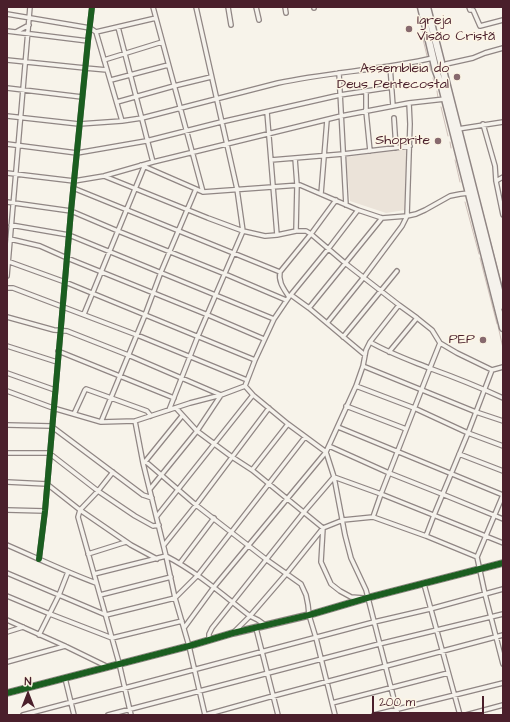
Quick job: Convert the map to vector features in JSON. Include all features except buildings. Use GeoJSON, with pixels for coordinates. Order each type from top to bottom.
{"type":"FeatureCollection","features":[{"type":"Feature","properties":{"kind":"main road"},"geometry":{"type":"LineString","coordinates":[[421,7],[503,328]]}},
{"type":"Feature","properties":{"kind":"main road"},"geometry":{"type":"LineString","coordinates":[[427,7],[503,306]]}},
{"type":"Feature","properties":{"kind":"street"},"geometry":{"type":"LineString","coordinates":[[7,276],[10,239],[9,231],[11,225],[16,174],[30,7]]}},
{"type":"Feature","properties":{"kind":"street"},"geometry":{"type":"LineString","coordinates":[[39,559],[79,124],[92,7]]}},
{"type":"Feature","properties":{"kind":"street"},"geometry":{"type":"LineString","coordinates":[[153,7],[202,192]]}},
{"type":"Feature","properties":{"kind":"street"},"geometry":{"type":"LineString","coordinates":[[169,410],[198,336],[243,231],[237,189],[196,7]]}},
{"type":"Feature","properties":{"kind":"street"},"geometry":{"type":"LineString","coordinates":[[228,7],[231,25]]}},
{"type":"Feature","properties":{"kind":"street"},"geometry":{"type":"LineString","coordinates":[[256,7],[259,20]]}},
{"type":"Feature","properties":{"kind":"street"},"geometry":{"type":"LineString","coordinates":[[285,7],[286,13]]}},
{"type":"Feature","properties":{"kind":"street"},"geometry":{"type":"LineString","coordinates":[[469,7],[470,10],[473,10],[480,26],[503,20]]}},
{"type":"Feature","properties":{"kind":"street"},"geometry":{"type":"LineString","coordinates":[[7,14],[90,28],[96,32],[122,121]]}},
{"type":"Feature","properties":{"kind":"street"},"geometry":{"type":"LineString","coordinates":[[96,32],[156,18]]}},
{"type":"Feature","properties":{"kind":"street"},"geometry":{"type":"LineString","coordinates":[[14,32],[29,25]]}},
{"type":"Feature","properties":{"kind":"street"},"geometry":{"type":"LineString","coordinates":[[118,27],[142,118],[146,140],[153,162]]}},
{"type":"Feature","properties":{"kind":"street"},"geometry":{"type":"LineString","coordinates":[[7,31],[88,41]]}},
{"type":"Feature","properties":{"kind":"street"},"geometry":{"type":"LineString","coordinates":[[104,60],[162,42]]}},
{"type":"Feature","properties":{"kind":"street"},"geometry":{"type":"LineString","coordinates":[[443,66],[503,48]]}},
{"type":"Feature","properties":{"kind":"street"},"geometry":{"type":"LineString","coordinates":[[7,116],[79,124],[122,121],[180,109],[296,79],[390,66],[433,58]]}},
{"type":"Feature","properties":{"kind":"street"},"geometry":{"type":"LineString","coordinates":[[7,60],[107,70]]}},
{"type":"Feature","properties":{"kind":"street"},"geometry":{"type":"LineString","coordinates":[[111,80],[168,65]]}},
{"type":"Feature","properties":{"kind":"street"},"geometry":{"type":"LineString","coordinates":[[390,66],[393,106]]}},
{"type":"Feature","properties":{"kind":"street"},"geometry":{"type":"LineString","coordinates":[[339,73],[346,204]]}},
{"type":"Feature","properties":{"kind":"street"},"geometry":{"type":"LineString","coordinates":[[117,102],[211,77]]}},
{"type":"Feature","properties":{"kind":"street"},"geometry":{"type":"LineString","coordinates":[[7,144],[77,153],[146,140],[340,95],[392,87]]}},
{"type":"Feature","properties":{"kind":"street"},"geometry":{"type":"LineString","coordinates":[[7,88],[82,97]]}},
{"type":"Feature","properties":{"kind":"street"},"geometry":{"type":"LineString","coordinates":[[366,91],[366,111],[370,151]]}},
{"type":"Feature","properties":{"kind":"street"},"geometry":{"type":"LineString","coordinates":[[7,173],[74,181],[104,176],[192,152],[341,116],[409,103],[445,99]]}},
{"type":"Feature","properties":{"kind":"street"},"geometry":{"type":"LineString","coordinates":[[327,323],[364,277],[402,226],[407,216],[410,146],[409,103]]}},
{"type":"Feature","properties":{"kind":"street"},"geometry":{"type":"LineString","coordinates":[[266,112],[277,235]]}},
{"type":"Feature","properties":{"kind":"street"},"geometry":{"type":"LineString","coordinates":[[394,118],[396,148]]}},
{"type":"Feature","properties":{"kind":"street"},"geometry":{"type":"LineString","coordinates":[[321,194],[327,120]]}},
{"type":"Feature","properties":{"kind":"street"},"geometry":{"type":"LineString","coordinates":[[458,129],[503,122]]}},
{"type":"Feature","properties":{"kind":"street"},"geometry":{"type":"LineString","coordinates":[[483,124],[495,166],[496,181],[503,215]]}},
{"type":"Feature","properties":{"kind":"street"},"geometry":{"type":"LineString","coordinates":[[271,160],[343,154],[410,146]]}},
{"type":"Feature","properties":{"kind":"street"},"geometry":{"type":"LineString","coordinates":[[295,158],[297,185],[296,231]]}},
{"type":"Feature","properties":{"kind":"street"},"geometry":{"type":"LineString","coordinates":[[143,166],[202,192],[273,186],[302,186],[358,210],[382,218],[416,214],[450,196],[469,193]]}},
{"type":"Feature","properties":{"kind":"street"},"geometry":{"type":"LineString","coordinates":[[84,314],[127,210],[143,166]]}},
{"type":"Feature","properties":{"kind":"street"},"geometry":{"type":"LineString","coordinates":[[104,176],[243,231],[269,236],[296,231],[306,231],[432,330],[440,344],[492,370],[503,367]]}},
{"type":"Feature","properties":{"kind":"street"},"geometry":{"type":"LineString","coordinates":[[496,181],[503,177]]}},
{"type":"Feature","properties":{"kind":"street"},"geometry":{"type":"LineString","coordinates":[[73,188],[280,272]]}},
{"type":"Feature","properties":{"kind":"street"},"geometry":{"type":"LineString","coordinates":[[101,422],[196,189]]}},
{"type":"Feature","properties":{"kind":"street"},"geometry":{"type":"LineString","coordinates":[[289,297],[280,282],[280,272],[336,200]]}},
{"type":"Feature","properties":{"kind":"street"},"geometry":{"type":"LineString","coordinates":[[7,202],[71,211],[225,274],[289,297],[309,308],[365,355]]}},
{"type":"Feature","properties":{"kind":"street"},"geometry":{"type":"LineString","coordinates":[[245,386],[274,319],[289,297],[358,210]]}},
{"type":"Feature","properties":{"kind":"street"},"geometry":{"type":"LineString","coordinates":[[309,308],[382,218]]}},
{"type":"Feature","properties":{"kind":"street"},"geometry":{"type":"LineString","coordinates":[[11,225],[69,235],[274,319]]}},
{"type":"Feature","properties":{"kind":"street"},"geometry":{"type":"LineString","coordinates":[[10,239],[40,246],[208,315],[264,340]]}},
{"type":"Feature","properties":{"kind":"street"},"geometry":{"type":"LineString","coordinates":[[8,261],[65,282],[255,360]]}},
{"type":"Feature","properties":{"kind":"street"},"geometry":{"type":"LineString","coordinates":[[343,337],[397,272]]}},
{"type":"Feature","properties":{"kind":"street"},"geometry":{"type":"LineString","coordinates":[[7,288],[13,288],[84,314],[247,380]]}},
{"type":"Feature","properties":{"kind":"street"},"geometry":{"type":"LineString","coordinates":[[184,628],[214,587],[326,452],[356,386],[363,366],[366,350],[370,342],[399,305]]}},
{"type":"Feature","properties":{"kind":"street"},"geometry":{"type":"LineString","coordinates":[[7,317],[60,331],[67,331],[221,395]]}},
{"type":"Feature","properties":{"kind":"street"},"geometry":{"type":"LineString","coordinates":[[389,352],[417,318]]}},
{"type":"Feature","properties":{"kind":"street"},"geometry":{"type":"LineString","coordinates":[[370,342],[389,352],[484,389],[503,398]]}},
{"type":"Feature","properties":{"kind":"street"},"geometry":{"type":"LineString","coordinates":[[373,517],[397,451],[440,344]]}},
{"type":"Feature","properties":{"kind":"street"},"geometry":{"type":"LineString","coordinates":[[7,346],[57,362]]}},
{"type":"Feature","properties":{"kind":"street"},"geometry":{"type":"LineString","coordinates":[[58,351],[174,398]]}},
{"type":"Feature","properties":{"kind":"street"},"geometry":{"type":"LineString","coordinates":[[363,366],[476,412],[503,421]]}},
{"type":"Feature","properties":{"kind":"street"},"geometry":{"type":"LineString","coordinates":[[426,536],[492,370]]}},
{"type":"Feature","properties":{"kind":"street"},"geometry":{"type":"LineString","coordinates":[[7,373],[55,390]]}},
{"type":"Feature","properties":{"kind":"street"},"geometry":{"type":"LineString","coordinates":[[7,391],[53,408],[101,422],[135,421],[190,403],[221,395],[245,386]]}},
{"type":"Feature","properties":{"kind":"street"},"geometry":{"type":"LineString","coordinates":[[245,386],[253,395],[288,424],[326,452],[334,477],[351,558],[366,590],[398,715]]}},
{"type":"Feature","properties":{"kind":"street"},"geometry":{"type":"LineString","coordinates":[[356,386],[414,408],[468,433],[503,446]]}},
{"type":"Feature","properties":{"kind":"street"},"geometry":{"type":"LineString","coordinates":[[74,414],[86,389],[147,411],[151,416]]}},
{"type":"Feature","properties":{"kind":"street"},"geometry":{"type":"LineString","coordinates":[[150,489],[197,431],[221,395]]}},
{"type":"Feature","properties":{"kind":"street"},"geometry":{"type":"LineString","coordinates":[[157,516],[253,395]]}},
{"type":"Feature","properties":{"kind":"street"},"geometry":{"type":"LineString","coordinates":[[346,406],[406,429]]}},
{"type":"Feature","properties":{"kind":"street"},"geometry":{"type":"LineString","coordinates":[[176,408],[197,431],[252,470],[323,528]]}},
{"type":"Feature","properties":{"kind":"street"},"geometry":{"type":"LineString","coordinates":[[164,545],[269,408]]}},
{"type":"Feature","properties":{"kind":"street"},"geometry":{"type":"LineString","coordinates":[[144,462],[182,416]]}},
{"type":"Feature","properties":{"kind":"street"},"geometry":{"type":"LineString","coordinates":[[135,421],[175,598],[189,646],[205,715],[503,636]]}},
{"type":"Feature","properties":{"kind":"street"},"geometry":{"type":"LineString","coordinates":[[252,470],[288,424]]}},
{"type":"Feature","properties":{"kind":"street"},"geometry":{"type":"LineString","coordinates":[[7,425],[51,426],[143,495],[152,498]]}},
{"type":"Feature","properties":{"kind":"street"},"geometry":{"type":"LineString","coordinates":[[338,426],[503,496],[477,558],[503,661]]}},
{"type":"Feature","properties":{"kind":"street"},"geometry":{"type":"LineString","coordinates":[[7,573],[106,615],[175,598],[198,575],[305,437]]}},
{"type":"Feature","properties":{"kind":"street"},"geometry":{"type":"LineString","coordinates":[[329,446],[389,473],[503,519]]}},
{"type":"Feature","properties":{"kind":"street"},"geometry":{"type":"LineString","coordinates":[[7,453],[49,453],[98,491],[135,516],[153,526],[159,525]]}},
{"type":"Feature","properties":{"kind":"street"},"geometry":{"type":"LineString","coordinates":[[459,454],[503,471]]}},
{"type":"Feature","properties":{"kind":"street"},"geometry":{"type":"LineString","coordinates":[[144,462],[162,475],[196,505],[267,560],[297,580],[302,586],[307,600],[309,615],[335,715]]}},
{"type":"Feature","properties":{"kind":"street"},"geometry":{"type":"LineString","coordinates":[[113,472],[80,510],[78,517],[119,663],[131,715]]}},
{"type":"Feature","properties":{"kind":"street"},"geometry":{"type":"LineString","coordinates":[[334,477],[381,494],[503,543]]}},
{"type":"Feature","properties":{"kind":"street"},"geometry":{"type":"LineString","coordinates":[[209,640],[209,634],[212,628],[304,512],[334,477]]}},
{"type":"Feature","properties":{"kind":"street"},"geometry":{"type":"LineString","coordinates":[[7,482],[47,484],[80,510],[126,542],[157,559]]}},
{"type":"Feature","properties":{"kind":"street"},"geometry":{"type":"LineString","coordinates":[[7,510],[44,511]]}},
{"type":"Feature","properties":{"kind":"street"},"geometry":{"type":"LineString","coordinates":[[233,633],[250,616],[287,573],[323,528],[343,520],[373,517],[426,536],[477,558]]}},
{"type":"Feature","properties":{"kind":"street"},"geometry":{"type":"LineString","coordinates":[[180,563],[214,518]]}},
{"type":"Feature","properties":{"kind":"street"},"geometry":{"type":"LineString","coordinates":[[323,528],[321,562],[331,584],[340,592],[351,597],[367,598]]}},
{"type":"Feature","properties":{"kind":"street"},"geometry":{"type":"LineString","coordinates":[[88,554],[126,542]]}},
{"type":"Feature","properties":{"kind":"street"},"geometry":{"type":"LineString","coordinates":[[7,545],[96,584]]}},
{"type":"Feature","properties":{"kind":"street"},"geometry":{"type":"LineString","coordinates":[[94,574],[166,556],[198,575],[250,616],[265,625]]}},
{"type":"Feature","properties":{"kind":"street"},"geometry":{"type":"LineString","coordinates":[[7,692],[189,646],[233,633],[309,615],[367,598],[503,563]]}},
{"type":"Feature","properties":{"kind":"street"},"geometry":{"type":"LineString","coordinates":[[39,635],[59,595],[68,572]]}},
{"type":"Feature","properties":{"kind":"street"},"geometry":{"type":"LineString","coordinates":[[100,595],[171,577]]}},
{"type":"Feature","properties":{"kind":"street"},"geometry":{"type":"LineString","coordinates":[[424,584],[460,715]]}},
{"type":"Feature","properties":{"kind":"street"},"geometry":{"type":"LineString","coordinates":[[24,715],[374,622],[503,590]]}},
{"type":"Feature","properties":{"kind":"street"},"geometry":{"type":"LineString","coordinates":[[7,596],[112,638],[182,621]]}},
{"type":"Feature","properties":{"kind":"street"},"geometry":{"type":"LineString","coordinates":[[108,715],[321,659],[503,614]]}},
{"type":"Feature","properties":{"kind":"street"},"geometry":{"type":"LineString","coordinates":[[7,620],[106,666]]}},
{"type":"Feature","properties":{"kind":"street"},"geometry":{"type":"LineString","coordinates":[[7,632],[23,627]]}},
{"type":"Feature","properties":{"kind":"street"},"geometry":{"type":"LineString","coordinates":[[256,628],[278,715]]}},
{"type":"Feature","properties":{"kind":"street"},"geometry":{"type":"LineString","coordinates":[[7,662],[65,646]]}},
{"type":"Feature","properties":{"kind":"street"},"geometry":{"type":"LineString","coordinates":[[332,703],[448,673]]}},
{"type":"Feature","properties":{"kind":"street"},"geometry":{"type":"LineString","coordinates":[[65,678],[74,715]]}},
{"type":"Feature","properties":{"kind":"street"},"geometry":{"type":"LineString","coordinates":[[374,715],[503,683]]}},
{"type":"Feature","properties":{"kind":"street"},"geometry":{"type":"LineString","coordinates":[[466,715],[503,705]]}},
{"type":"Feature","properties":{"kind":"shaded area"},"geometry":{"type":"Polygon","coordinates":[[[408,149],[405,210],[386,213],[350,201],[346,157],[408,149]]]}},
{"type":"Feature","properties":{"kind":"waterway"},"geometry":{"type":"LineString","coordinates":[[423,39],[427,56]]}},
{"type":"Feature","properties":{"kind":"waterway"},"geometry":{"type":"LineString","coordinates":[[429,64],[431,71]]}},
{"type":"Feature","properties":{"kind":"waterway"},"geometry":{"type":"LineString","coordinates":[[446,66],[453,98]]}},
{"type":"Feature","properties":{"kind":"waterway"},"geometry":{"type":"LineString","coordinates":[[433,78],[435,86]]}},
{"type":"Feature","properties":{"kind":"waterway"},"geometry":{"type":"LineString","coordinates":[[437,91],[438,98]]}},
{"type":"Feature","properties":{"kind":"waterway"},"geometry":{"type":"LineString","coordinates":[[441,107],[448,136]]}},
{"type":"Feature","properties":{"kind":"waterway"},"geometry":{"type":"LineString","coordinates":[[462,132],[503,290]]}},
{"type":"Feature","properties":{"kind":"waterway"},"geometry":{"type":"LineString","coordinates":[[450,142],[451,148]]}},
{"type":"Feature","properties":{"kind":"waterway"},"geometry":{"type":"LineString","coordinates":[[455,160],[460,182]]}},
{"type":"Feature","properties":{"kind":"waterway"},"geometry":{"type":"LineString","coordinates":[[465,202],[479,254]]}},
{"type":"Feature","properties":{"kind":"waterway"},"geometry":{"type":"LineString","coordinates":[[480,258],[497,324]]}},
{"type":"Feature","properties":{"kind":"waterway"},"geometry":{"type":"LineString","coordinates":[[498,326],[503,348]]}},
{"type":"Feature","properties":{"kind":"cycle path"},"geometry":{"type":"LineString","coordinates":[[39,559],[45,511],[71,211],[92,7]]}},
{"type":"Feature","properties":{"kind":"cycle path"},"geometry":{"type":"LineString","coordinates":[[7,693],[503,563]]}},
{"type":"Feature","properties":{"kind":"place","name":"Igreja Visão Cristã"},"geometry":{"type":"Point","coordinates":[409,29]}},
{"type":"Feature","properties":{"kind":"place","name":"Assembleia do Deus Pentecostal"},"geometry":{"type":"Point","coordinates":[457,77]}},
{"type":"Feature","properties":{"kind":"place","name":"Shoprite"},"geometry":{"type":"Point","coordinates":[438,141]}},
{"type":"Feature","properties":{"kind":"place","name":"PEP"},"geometry":{"type":"Point","coordinates":[483,340]}}]}
